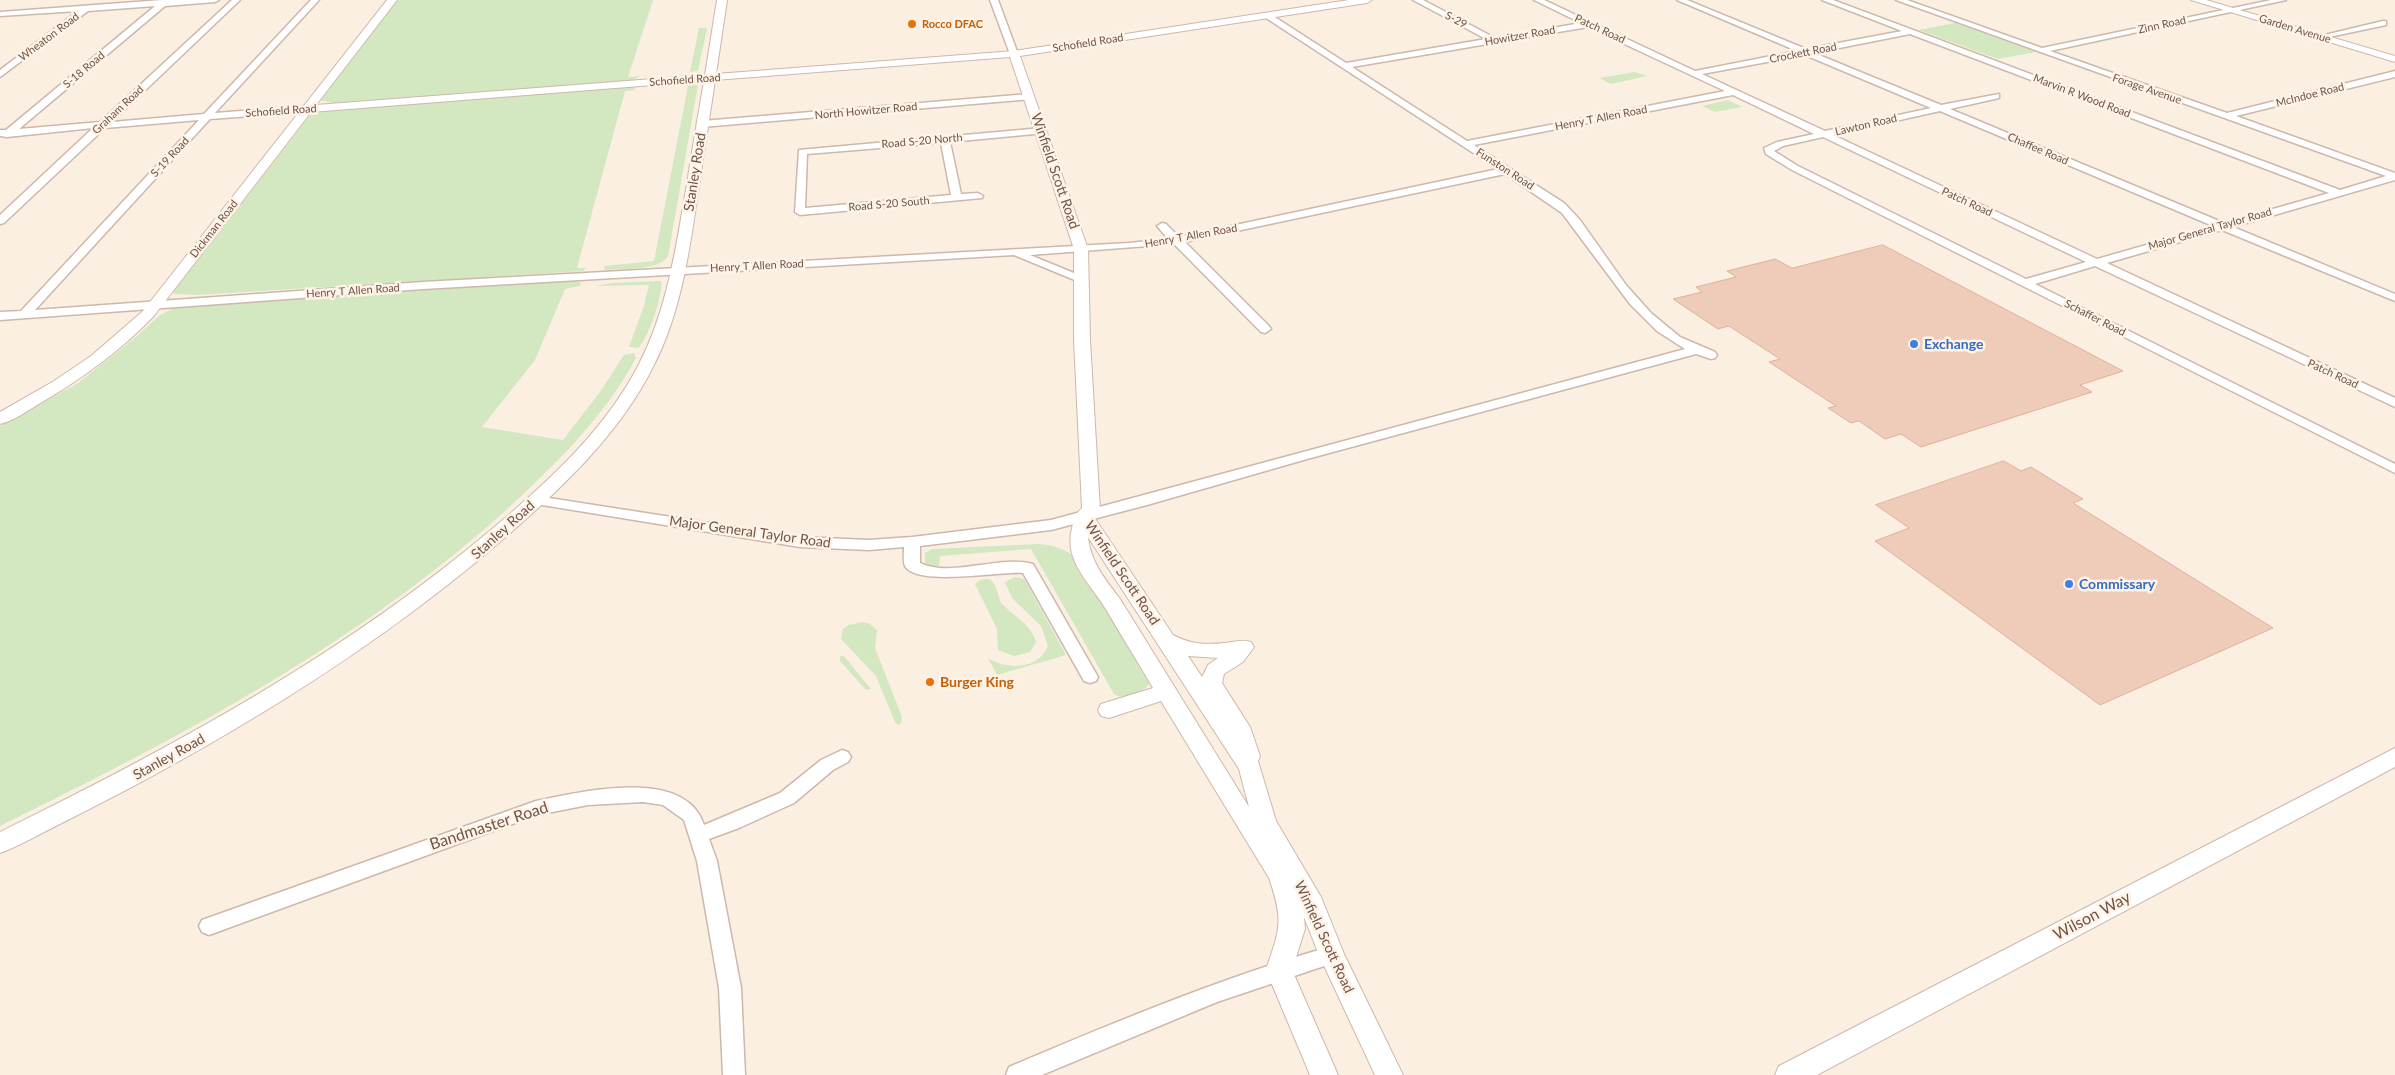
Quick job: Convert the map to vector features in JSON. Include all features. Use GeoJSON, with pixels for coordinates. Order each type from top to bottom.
{"type":"FeatureCollection","features":[{"type":"Feature","properties":{"kind":"street","name":"Wheaton Road"},"geometry":{"type":"LineString","coordinates":[[0,74],[99,0]]}},
{"type":"Feature","properties":{"kind":"street"},"geometry":{"type":"LineString","coordinates":[[0,14],[215,0]]}},
{"type":"Feature","properties":{"kind":"street","name":"Graham Road"},"geometry":{"type":"LineString","coordinates":[[0,220],[236,0]]}},
{"type":"Feature","properties":{"kind":"street","name":"S-19 Road"},"geometry":{"type":"LineString","coordinates":[[0,327],[22,314],[208,117],[315,0]]}},
{"type":"Feature","properties":{"kind":"street","name":"Dickman Road"},"geometry":{"type":"LineString","coordinates":[[0,419],[46,394],[104,355],[128,335],[156,304],[392,0]]}},
{"type":"Feature","properties":{"kind":"street","name":"Stanley Road"},"geometry":{"type":"LineString","coordinates":[[0,843],[135,776],[210,735],[357,643],[474,557],[588,449],[629,396],[657,344],[679,270],[722,0]]}},
{"type":"Feature","properties":{"kind":"street","name":"Winfield Scott Road"},"geometry":{"type":"LineString","coordinates":[[994,0],[1042,131],[1081,249],[1082,340],[1091,510],[1084,516],[1250,767],[1265,822],[1312,905],[1332,956],[1389,1075]]}},
{"type":"Feature","properties":{"kind":"street","name":"Schofield Road"},"geometry":{"type":"LineString","coordinates":[[4,132],[1014,54],[1368,0]]}},
{"type":"Feature","properties":{"kind":"street","name":"S-29"},"geometry":{"type":"LineString","coordinates":[[1417,0],[1495,41]]}},
{"type":"Feature","properties":{"kind":"street","name":"Patch Road"},"geometry":{"type":"LineString","coordinates":[[1538,0],[2395,403]]}},
{"type":"Feature","properties":{"kind":"street","name":"Chaffee Road"},"geometry":{"type":"LineString","coordinates":[[1681,0],[2395,298]]}},
{"type":"Feature","properties":{"kind":"street","name":"Marvin R Wood Road"},"geometry":{"type":"LineString","coordinates":[[1826,0],[2338,192]]}},
{"type":"Feature","properties":{"kind":"street","name":"Forage Avenue"},"geometry":{"type":"LineString","coordinates":[[1900,0],[2395,176]]}},
{"type":"Feature","properties":{"kind":"street","name":"Garden Avenue"},"geometry":{"type":"LineString","coordinates":[[2196,0],[2395,59]]}},
{"type":"Feature","properties":{"kind":"street","name":"Zinn Road"},"geometry":{"type":"LineString","coordinates":[[2042,50],[2282,0]]}},
{"type":"Feature","properties":{"kind":"street","name":"S-18 Road"},"geometry":{"type":"LineString","coordinates":[[0,140],[4,132],[165,2]]}},
{"type":"Feature","properties":{"kind":"street"},"geometry":{"type":"LineString","coordinates":[[0,22],[25,4]]}},
{"type":"Feature","properties":{"kind":"street","name":"Funston Road"},"geometry":{"type":"LineString","coordinates":[[1267,16],[1508,170],[1573,216],[1601,258],[1651,321],[1695,350],[1711,355]]}},
{"type":"Feature","properties":{"kind":"street"},"geometry":{"type":"LineString","coordinates":[[2320,37],[2383,23]]}},
{"type":"Feature","properties":{"kind":"street","name":"Howitzer Road"},"geometry":{"type":"LineString","coordinates":[[1346,66],[1589,24]]}},
{"type":"Feature","properties":{"kind":"street","name":"Crockett Road"},"geometry":{"type":"LineString","coordinates":[[1695,74],[1910,32]]}},
{"type":"Feature","properties":{"kind":"street","name":"McIndoe Road"},"geometry":{"type":"LineString","coordinates":[[2226,116],[2395,74]]}},
{"type":"Feature","properties":{"kind":"street","name":"Henry T Allen Road"},"geometry":{"type":"LineString","coordinates":[[1466,144],[1735,92]]}},
{"type":"Feature","properties":{"kind":"street","name":"Lawton Road"},"geometry":{"type":"LineString","coordinates":[[1795,168],[1774,156],[1769,152],[1769,148],[1823,134],[1996,96]]}},
{"type":"Feature","properties":{"kind":"street","name":"North Howitzer Road"},"geometry":{"type":"LineString","coordinates":[[702,124],[1030,98]]}},
{"type":"Feature","properties":{"kind":"street","name":"Road S-20 North"},"geometry":{"type":"LineString","coordinates":[[800,212],[802,152],[1042,131]]}},
{"type":"Feature","properties":{"kind":"street"},"geometry":{"type":"LineString","coordinates":[[945,139],[956,198]]}},
{"type":"Feature","properties":{"kind":"street","name":"Schaffer Road"},"geometry":{"type":"LineString","coordinates":[[1795,168],[2395,469]]}},
{"type":"Feature","properties":{"kind":"street","name":"Henry T Allen Road"},"geometry":{"type":"LineString","coordinates":[[0,316],[679,270],[1081,249],[1176,241],[1508,170]]}},
{"type":"Feature","properties":{"kind":"street","name":"Major General Taylor Road"},"geometry":{"type":"LineString","coordinates":[[2025,282],[2395,176]]}},
{"type":"Feature","properties":{"kind":"street","name":"Road S-20 South"},"geometry":{"type":"LineString","coordinates":[[800,212],[978,196]]}},
{"type":"Feature","properties":{"kind":"street"},"geometry":{"type":"LineString","coordinates":[[1162,226],[1266,329]]}},
{"type":"Feature","properties":{"kind":"street"},"geometry":{"type":"LineString","coordinates":[[1014,252],[1082,280]]}},
{"type":"Feature","properties":{"kind":"street","name":"Major General Taylor Road"},"geometry":{"type":"LineString","coordinates":[[536,500],[800,542],[869,545],[912,542],[1051,525],[1142,502],[1302,456],[1695,350]]}},
{"type":"Feature","properties":{"kind":"street"},"geometry":{"type":"LineString","coordinates":[[1084,516],[1080,542],[1087,568],[1113,604],[1165,692],[1280,875],[1291,906],[1292,929],[1279,970],[1324,1075]]}},
{"type":"Feature","properties":{"kind":"street"},"geometry":{"type":"LineString","coordinates":[[912,542],[912,565],[918,570],[935,574],[1014,566],[1028,568],[1090,677]]}},
{"type":"Feature","properties":{"kind":"street"},"geometry":{"type":"LineString","coordinates":[[1166,639],[1181,649],[1192,652],[1244,647],[1232,659],[1220,665],[1213,674],[1211,683],[1236,719],[1248,742],[1250,767]]}},
{"type":"Feature","properties":{"kind":"street"},"geometry":{"type":"LineString","coordinates":[[1109,710],[1165,692]]}},
{"type":"Feature","properties":{"kind":"street"},"geometry":{"type":"LineString","coordinates":[[700,834],[732,823],[787,798],[827,765],[842,757]]}},
{"type":"Feature","properties":{"kind":"street","name":"Wilson Way"},"geometry":{"type":"LineString","coordinates":[[1789,1075],[2395,757]]}},
{"type":"Feature","properties":{"kind":"street","name":"Bandmaster Road"},"geometry":{"type":"LineString","coordinates":[[208,926],[488,824],[545,806],[618,795],[668,798],[692,816],[700,834],[707,861],[730,988],[734,1075]]}},
{"type":"Feature","properties":{"kind":"street"},"geometry":{"type":"LineString","coordinates":[[1017,1075],[1209,994],[1279,970],[1332,956]]}},
{"type":"Feature","properties":{"kind":"green space"},"geometry":{"type":"Polygon","coordinates":[[[396,0],[653,0],[628,77],[640,76],[634,80],[333,103],[320,100],[396,0]]]}},
{"type":"Feature","properties":{"kind":"green space"},"geometry":{"type":"Polygon","coordinates":[[[1955,23],[2036,52],[1998,59],[1919,30],[1955,23]]]}},
{"type":"Feature","properties":{"kind":"green space"},"geometry":{"type":"Polygon","coordinates":[[[699,28],[707,28],[698,71],[690,72],[699,28]]]}},
{"type":"Feature","properties":{"kind":"green space"},"geometry":{"type":"Polygon","coordinates":[[[1635,72],[1647,76],[1611,84],[1599,78],[1635,72]]]}},
{"type":"Feature","properties":{"kind":"green space"},"geometry":{"type":"Polygon","coordinates":[[[688,82],[698,85],[668,256],[664,261],[649,267],[605,270],[604,266],[654,261],[688,86],[679,84],[648,85],[688,82]]]}},
{"type":"Feature","properties":{"kind":"green space"},"geometry":{"type":"Polygon","coordinates":[[[634,86],[635,90],[625,91],[577,268],[586,268],[583,271],[197,295],[174,294],[174,291],[311,114],[324,110],[634,86]]]}},
{"type":"Feature","properties":{"kind":"green space"},"geometry":{"type":"Polygon","coordinates":[[[1728,100],[1742,107],[1715,112],[1702,106],[1728,100]]]}},
{"type":"Feature","properties":{"kind":"green space"},"geometry":{"type":"Polygon","coordinates":[[[574,280],[581,283],[580,286],[565,289],[535,360],[482,427],[563,440],[600,392],[624,355],[634,353],[636,358],[612,397],[598,415],[535,483],[460,550],[400,596],[336,640],[205,720],[137,757],[0,826],[0,426],[78,383],[136,337],[160,315],[176,307],[574,280]]]}},
{"type":"Feature","properties":{"kind":"green space"},"geometry":{"type":"Polygon","coordinates":[[[661,281],[658,305],[646,336],[638,348],[629,347],[644,306],[649,285],[596,286],[612,283],[661,281]]]}},
{"type":"Feature","properties":{"kind":"green space"},"geometry":{"type":"Polygon","coordinates":[[[1039,544],[1059,548],[1077,559],[1150,683],[1143,690],[1134,695],[1124,697],[1114,694],[1031,549],[940,556],[939,566],[930,567],[925,565],[925,553],[932,549],[1039,544]]]}},
{"type":"Feature","properties":{"kind":"green space"},"geometry":{"type":"Polygon","coordinates":[[[1015,577],[1024,579],[1066,655],[997,675],[988,658],[1004,665],[1021,666],[1037,660],[1048,646],[1041,626],[1012,598],[1005,582],[1015,577]]]}},
{"type":"Feature","properties":{"kind":"green space"},"geometry":{"type":"Polygon","coordinates":[[[988,579],[996,587],[1003,605],[1031,630],[1036,642],[1030,652],[1014,656],[998,650],[997,629],[975,584],[980,580],[988,579]]]}},
{"type":"Feature","properties":{"kind":"green space"},"geometry":{"type":"Polygon","coordinates":[[[862,622],[870,624],[877,630],[875,648],[902,717],[901,724],[898,725],[895,722],[876,676],[841,639],[843,629],[849,625],[862,622]]]}},
{"type":"Feature","properties":{"kind":"green space"},"geometry":{"type":"Polygon","coordinates":[[[840,656],[844,656],[871,689],[866,690],[840,661],[840,656]]]}},
{"type":"Feature","properties":{"kind":"building","name":"Exchange"},"geometry":{"type":"Polygon","coordinates":[[[1883,245],[2123,371],[2080,385],[2092,392],[1921,447],[1901,434],[1885,439],[1859,421],[1851,423],[1828,408],[1836,406],[1769,362],[1780,359],[1729,326],[1718,329],[1673,299],[1702,292],[1696,287],[1736,277],[1727,271],[1775,259],[1792,268],[1883,245]]]}},
{"type":"Feature","properties":{"kind":"building","name":"Commissary"},"geometry":{"type":"Polygon","coordinates":[[[2004,461],[2021,471],[2031,467],[2083,499],[2073,503],[2273,628],[2100,705],[1875,541],[1909,528],[1876,505],[2004,461]]]}},
{"type":"Feature","properties":{"kind":"place","name":"Rocco DFAC"},"geometry":{"type":"Point","coordinates":[912,24]}},
{"type":"Feature","properties":{"kind":"place","name":"Exchange"},"geometry":{"type":"Point","coordinates":[1914,344]}},
{"type":"Feature","properties":{"kind":"place","name":"Commissary"},"geometry":{"type":"Point","coordinates":[2069,584]}},
{"type":"Feature","properties":{"kind":"place","name":"Burger King"},"geometry":{"type":"Point","coordinates":[930,682]}}]}
